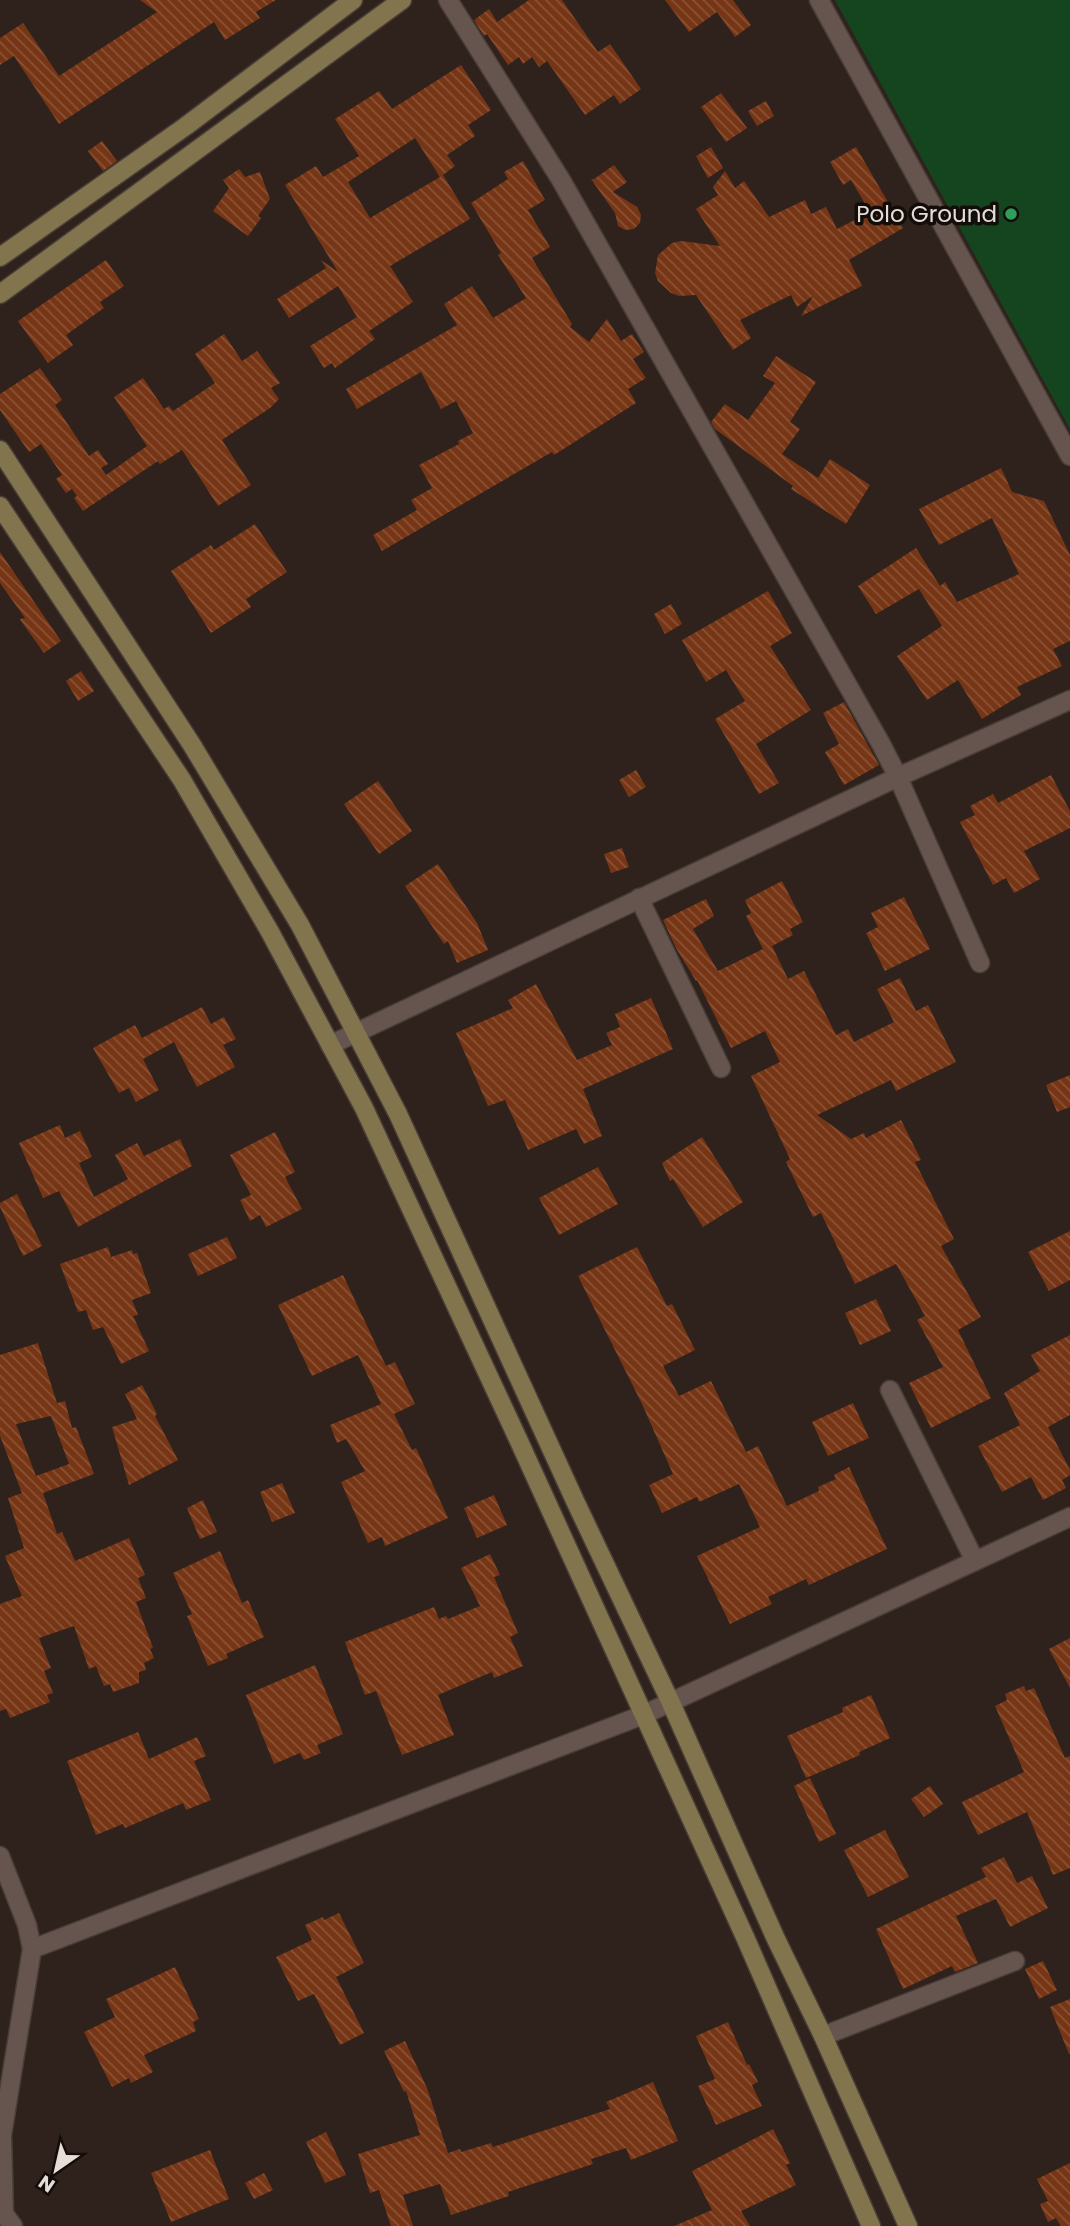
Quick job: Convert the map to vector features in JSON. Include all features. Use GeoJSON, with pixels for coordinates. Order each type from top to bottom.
{"type":"FeatureCollection","features":[{"type":"Feature","properties":{"kind":"street"},"geometry":{"type":"LineString","coordinates":[[0,257],[186,126],[353,0]]}},
{"type":"Feature","properties":{"kind":"street"},"geometry":{"type":"LineString","coordinates":[[0,294],[402,0]]}},
{"type":"Feature","properties":{"kind":"street"},"geometry":{"type":"LineString","coordinates":[[448,0],[561,180],[898,777],[980,963]]}},
{"type":"Feature","properties":{"kind":"street"},"geometry":{"type":"LineString","coordinates":[[819,0],[1070,456]]}},
{"type":"Feature","properties":{"kind":"street"},"geometry":{"type":"LineString","coordinates":[[0,450],[192,745],[300,925],[398,1114],[671,1703],[908,2226]]}},
{"type":"Feature","properties":{"kind":"street"},"geometry":{"type":"LineString","coordinates":[[0,506],[182,780],[270,932],[369,1120],[518,1438],[750,1950],[871,2226]]}},
{"type":"Feature","properties":{"kind":"street"},"geometry":{"type":"LineString","coordinates":[[330,1045],[898,777],[1070,700]]}},
{"type":"Feature","properties":{"kind":"street"},"geometry":{"type":"LineString","coordinates":[[639,898],[720,1068]]}},
{"type":"Feature","properties":{"kind":"street"},"geometry":{"type":"LineString","coordinates":[[890,1390],[975,1561]]}},
{"type":"Feature","properties":{"kind":"street"},"geometry":{"type":"LineString","coordinates":[[32,1949],[643,1715],[1070,1517]]}},
{"type":"Feature","properties":{"kind":"street"},"geometry":{"type":"LineString","coordinates":[[0,1856],[27,1925],[32,1949],[2,2134],[6,2217]]}},
{"type":"Feature","properties":{"kind":"street"},"geometry":{"type":"LineString","coordinates":[[823,2036],[1015,1961]]}},
{"type":"Feature","properties":{"kind":"green space","name":"Polo Ground"},"geometry":{"type":"Polygon","coordinates":[[[835,0],[1070,0],[1070,429],[835,0]]]}},
{"type":"Feature","properties":{"kind":"building"},"geometry":{"type":"Polygon","coordinates":[[[140,0],[276,0],[256,12],[260,18],[225,40],[214,22],[59,124],[14,56],[0,65],[0,38],[23,23],[59,76],[157,12],[140,0]]]}},
{"type":"Feature","properties":{"kind":"building"},"geometry":{"type":"Polygon","coordinates":[[[529,0],[562,0],[598,52],[610,44],[641,89],[620,104],[614,95],[585,115],[547,61],[539,67],[532,57],[523,64],[519,57],[508,65],[474,20],[489,9],[497,22],[529,0]]]}},
{"type":"Feature","properties":{"kind":"building"},"geometry":{"type":"Polygon","coordinates":[[[665,0],[733,0],[751,25],[735,37],[717,12],[689,32],[665,0]]]}},
{"type":"Feature","properties":{"kind":"building"},"geometry":{"type":"Polygon","coordinates":[[[461,65],[491,110],[468,125],[475,136],[447,155],[455,166],[443,175],[470,219],[390,266],[413,302],[369,331],[375,339],[335,368],[332,363],[324,368],[310,346],[357,317],[338,286],[289,318],[277,299],[326,268],[321,260],[338,272],[285,185],[316,166],[323,177],[359,156],[335,119],[379,91],[392,109],[461,65]],[[415,138],[348,182],[370,218],[440,177],[415,138]]]}},
{"type":"Feature","properties":{"kind":"building"},"geometry":{"type":"Polygon","coordinates":[[[721,93],[747,128],[726,142],[701,107],[721,93]]]}},
{"type":"Feature","properties":{"kind":"building"},"geometry":{"type":"Polygon","coordinates":[[[766,101],[774,116],[757,126],[748,111],[766,101]]]}},
{"type":"Feature","properties":{"kind":"building"},"geometry":{"type":"Polygon","coordinates":[[[102,141],[117,161],[103,171],[88,151],[102,141]]]}},
{"type":"Feature","properties":{"kind":"building"},"geometry":{"type":"Polygon","coordinates":[[[711,147],[723,168],[708,178],[696,156],[711,147]]]}},
{"type":"Feature","properties":{"kind":"building"},"geometry":{"type":"Polygon","coordinates":[[[856,147],[903,228],[849,260],[862,286],[801,316],[813,296],[797,307],[791,295],[740,320],[751,338],[733,350],[696,295],[679,296],[671,293],[658,281],[655,273],[658,255],[672,243],[681,241],[720,246],[696,209],[718,195],[713,187],[725,171],[735,188],[744,181],[769,217],[805,200],[811,214],[826,207],[837,229],[870,212],[851,180],[843,185],[830,162],[856,147]]]}},
{"type":"Feature","properties":{"kind":"building"},"geometry":{"type":"Polygon","coordinates":[[[523,161],[545,200],[528,210],[550,247],[532,258],[572,324],[570,327],[589,342],[607,319],[621,341],[632,334],[644,352],[633,359],[646,378],[628,389],[636,403],[554,455],[552,452],[382,551],[373,535],[417,510],[411,500],[432,488],[419,465],[459,444],[458,441],[473,433],[456,401],[441,409],[421,372],[357,409],[346,389],[457,325],[444,304],[472,286],[493,318],[526,298],[498,255],[501,253],[471,203],[508,179],[504,172],[523,161]]]}},
{"type":"Feature","properties":{"kind":"building"},"geometry":{"type":"Polygon","coordinates":[[[614,165],[627,182],[613,192],[637,207],[641,215],[640,223],[634,229],[625,230],[618,226],[615,213],[591,179],[614,165]]]}},
{"type":"Feature","properties":{"kind":"building"},"geometry":{"type":"Polygon","coordinates":[[[239,169],[245,177],[260,172],[270,199],[248,236],[213,211],[229,188],[223,180],[239,169]]]}},
{"type":"Feature","properties":{"kind":"building"},"geometry":{"type":"Polygon","coordinates":[[[106,260],[124,286],[100,302],[104,308],[66,335],[73,345],[48,363],[18,321],[106,260]]]}},
{"type":"Feature","properties":{"kind":"building"},"geometry":{"type":"Polygon","coordinates":[[[224,334],[242,361],[257,351],[280,383],[271,388],[279,399],[270,408],[222,440],[251,485],[218,506],[182,450],[160,464],[158,461],[83,511],[74,498],[77,496],[72,489],[66,493],[56,479],[62,475],[41,444],[29,452],[0,410],[0,394],[40,368],[62,400],[55,405],[89,456],[98,450],[108,464],[101,468],[106,475],[147,446],[114,397],[143,378],[164,409],[169,406],[173,411],[215,383],[195,354],[224,334]]]}},
{"type":"Feature","properties":{"kind":"building"},"geometry":{"type":"Polygon","coordinates":[[[776,356],[816,382],[790,422],[800,429],[782,454],[818,478],[830,459],[870,485],[846,524],[791,489],[793,486],[715,429],[711,422],[725,404],[748,420],[775,383],[763,376],[776,356]]]}},
{"type":"Feature","properties":{"kind":"building"},"geometry":{"type":"Polygon","coordinates":[[[1001,468],[1012,492],[1044,501],[1070,555],[1070,641],[1053,649],[1062,666],[1017,687],[1021,695],[982,719],[958,680],[927,700],[897,656],[942,626],[919,589],[876,614],[858,586],[916,548],[940,586],[945,582],[957,602],[1019,574],[992,518],[939,545],[919,509],[1001,468]]]}},
{"type":"Feature","properties":{"kind":"building"},"geometry":{"type":"Polygon","coordinates":[[[255,524],[287,572],[246,599],[251,607],[211,633],[171,571],[211,545],[214,550],[255,524]]]}},
{"type":"Feature","properties":{"kind":"building"},"geometry":{"type":"Polygon","coordinates":[[[0,552],[61,641],[44,653],[20,619],[25,618],[0,583],[0,552]]]}},
{"type":"Feature","properties":{"kind":"building"},"geometry":{"type":"Polygon","coordinates":[[[768,591],[792,633],[770,646],[811,710],[756,744],[779,783],[759,794],[715,719],[745,701],[726,670],[706,682],[682,640],[768,591]]]}},
{"type":"Feature","properties":{"kind":"building"},"geometry":{"type":"Polygon","coordinates":[[[671,604],[682,624],[665,634],[654,614],[671,604]]]}},
{"type":"Feature","properties":{"kind":"building"},"geometry":{"type":"Polygon","coordinates":[[[81,671],[94,691],[78,701],[66,681],[81,671]]]}},
{"type":"Feature","properties":{"kind":"building"},"geometry":{"type":"Polygon","coordinates":[[[844,702],[879,765],[844,785],[825,752],[839,744],[823,713],[844,702]]]}},
{"type":"Feature","properties":{"kind":"building"},"geometry":{"type":"Polygon","coordinates":[[[636,770],[646,787],[629,797],[619,780],[636,770]]]}},
{"type":"Feature","properties":{"kind":"building"},"geometry":{"type":"Polygon","coordinates":[[[1051,775],[1070,811],[1070,828],[1024,851],[1040,879],[1014,893],[1006,878],[993,885],[960,822],[975,815],[970,806],[993,794],[998,803],[1051,775]]]}},
{"type":"Feature","properties":{"kind":"building"},"geometry":{"type":"Polygon","coordinates":[[[378,781],[412,831],[379,854],[344,804],[378,781]]]}},
{"type":"Feature","properties":{"kind":"building"},"geometry":{"type":"Polygon","coordinates":[[[622,848],[629,867],[611,873],[604,854],[622,848]]]}},
{"type":"Feature","properties":{"kind":"building"},"geometry":{"type":"Polygon","coordinates":[[[438,864],[477,923],[488,950],[457,963],[448,941],[444,944],[405,886],[438,864]]]}},
{"type":"Feature","properties":{"kind":"building"},"geometry":{"type":"Polygon","coordinates":[[[782,881],[803,922],[790,929],[793,935],[772,946],[788,979],[804,971],[836,1035],[848,1029],[854,1042],[894,1022],[877,989],[900,978],[916,1011],[928,1005],[956,1062],[896,1091],[891,1080],[817,1115],[851,1139],[864,1133],[866,1138],[901,1120],[921,1160],[915,1162],[954,1239],[941,1246],[981,1317],[958,1330],[991,1398],[931,1428],[909,1383],[943,1367],[917,1320],[925,1316],[896,1264],[855,1284],[821,1213],[813,1217],[786,1162],[790,1159],[751,1076],[780,1062],[765,1031],[731,1048],[663,920],[706,899],[714,916],[693,929],[718,971],[763,949],[746,916],[751,913],[745,900],[782,881]]]}},
{"type":"Feature","properties":{"kind":"building"},"geometry":{"type":"Polygon","coordinates":[[[904,897],[930,949],[885,971],[866,933],[878,927],[871,913],[904,897]]]}},
{"type":"Feature","properties":{"kind":"building"},"geometry":{"type":"Polygon","coordinates":[[[536,984],[577,1060],[612,1045],[606,1033],[620,1027],[615,1014],[651,998],[673,1049],[583,1089],[602,1136],[584,1144],[576,1129],[528,1150],[505,1100],[488,1106],[456,1033],[513,1008],[508,1000],[536,984]]]}},
{"type":"Feature","properties":{"kind":"building"},"geometry":{"type":"Polygon","coordinates":[[[202,1007],[211,1024],[224,1017],[236,1039],[223,1045],[235,1067],[197,1087],[174,1042],[143,1059],[159,1090],[136,1102],[129,1088],[119,1093],[93,1048],[135,1025],[142,1038],[202,1007]]]}},
{"type":"Feature","properties":{"kind":"building"},"geometry":{"type":"Polygon","coordinates":[[[1070,1075],[1070,1107],[1057,1112],[1046,1085],[1070,1075]]]}},
{"type":"Feature","properties":{"kind":"building"},"geometry":{"type":"Polygon","coordinates":[[[60,1125],[65,1138],[80,1131],[92,1157],[79,1163],[94,1197],[128,1179],[115,1155],[137,1143],[144,1156],[180,1139],[192,1166],[78,1227],[59,1191],[43,1198],[19,1143],[60,1125]]]}},
{"type":"Feature","properties":{"kind":"building"},"geometry":{"type":"Polygon","coordinates":[[[275,1132],[295,1172],[285,1177],[302,1209],[266,1227],[260,1215],[250,1221],[240,1200],[251,1195],[230,1155],[275,1132]]]}},
{"type":"Feature","properties":{"kind":"building"},"geometry":{"type":"Polygon","coordinates":[[[702,1137],[743,1202],[703,1227],[673,1179],[670,1181],[662,1163],[702,1137]]]}},
{"type":"Feature","properties":{"kind":"building"},"geometry":{"type":"Polygon","coordinates":[[[598,1167],[618,1204],[559,1235],[539,1198],[598,1167]]]}},
{"type":"Feature","properties":{"kind":"building"},"geometry":{"type":"Polygon","coordinates":[[[17,1194],[42,1246],[23,1256],[0,1207],[0,1203],[17,1194]]]}},
{"type":"Feature","properties":{"kind":"building"},"geometry":{"type":"Polygon","coordinates":[[[1070,1231],[1070,1280],[1049,1291],[1028,1252],[1070,1231]]]}},
{"type":"Feature","properties":{"kind":"building"},"geometry":{"type":"Polygon","coordinates":[[[227,1237],[237,1258],[198,1276],[188,1254],[227,1237]]]}},
{"type":"Feature","properties":{"kind":"building"},"geometry":{"type":"Polygon","coordinates":[[[108,1247],[111,1257],[132,1250],[133,1254],[137,1253],[151,1293],[132,1300],[138,1315],[133,1316],[149,1351],[121,1364],[103,1327],[93,1330],[86,1310],[78,1312],[60,1264],[108,1247]]]}},
{"type":"Feature","properties":{"kind":"building"},"geometry":{"type":"Polygon","coordinates":[[[637,1247],[667,1306],[672,1304],[695,1350],[663,1366],[679,1396],[711,1381],[746,1452],[758,1446],[787,1506],[819,1491],[818,1487],[836,1479],[834,1475],[849,1467],[887,1549],[809,1585],[806,1579],[768,1597],[772,1604],[730,1624],[697,1556],[760,1527],[739,1484],[699,1502],[697,1497],[662,1513],[649,1485],[673,1474],[642,1404],[578,1276],[637,1247]]]}},
{"type":"Feature","properties":{"kind":"building"},"geometry":{"type":"Polygon","coordinates":[[[343,1275],[386,1366],[395,1362],[415,1404],[394,1414],[412,1450],[416,1448],[448,1518],[385,1546],[382,1537],[368,1543],[341,1482],[365,1471],[346,1439],[337,1443],[330,1425],[381,1404],[358,1355],[312,1376],[278,1305],[343,1275]]]}},
{"type":"Feature","properties":{"kind":"building"},"geometry":{"type":"Polygon","coordinates":[[[876,1299],[891,1331],[860,1345],[845,1313],[876,1299]]]}},
{"type":"Feature","properties":{"kind":"building"},"geometry":{"type":"Polygon","coordinates":[[[1070,1335],[1070,1415],[1048,1427],[1070,1470],[1070,1475],[1062,1480],[1066,1488],[1043,1500],[1031,1477],[1002,1492],[978,1446],[1020,1425],[1004,1393],[1040,1371],[1031,1355],[1070,1335]]]}},
{"type":"Feature","properties":{"kind":"building"},"geometry":{"type":"Polygon","coordinates":[[[38,1343],[57,1403],[65,1401],[72,1428],[76,1427],[94,1474],[43,1493],[57,1534],[62,1532],[75,1561],[129,1538],[145,1575],[138,1578],[146,1598],[136,1602],[153,1648],[150,1649],[154,1658],[144,1663],[146,1670],[139,1672],[139,1683],[113,1692],[110,1684],[104,1686],[96,1666],[89,1669],[74,1626],[39,1638],[51,1668],[44,1671],[53,1693],[47,1695],[50,1702],[10,1718],[6,1709],[0,1711],[0,1604],[22,1596],[5,1556],[24,1548],[8,1498],[22,1493],[0,1436],[0,1355],[38,1343]],[[51,1416],[16,1424],[36,1476],[69,1464],[51,1416]]]}},
{"type":"Feature","properties":{"kind":"building"},"geometry":{"type":"Polygon","coordinates":[[[142,1385],[178,1460],[129,1485],[112,1427],[137,1419],[125,1394],[142,1385]]]}},
{"type":"Feature","properties":{"kind":"building"},"geometry":{"type":"Polygon","coordinates":[[[853,1403],[869,1438],[828,1456],[812,1422],[853,1403]]]}},
{"type":"Feature","properties":{"kind":"building"},"geometry":{"type":"Polygon","coordinates":[[[282,1483],[295,1513],[272,1522],[260,1492],[282,1483]]]}},
{"type":"Feature","properties":{"kind":"building"},"geometry":{"type":"Polygon","coordinates":[[[494,1495],[507,1525],[477,1538],[464,1508],[494,1495]]]}},
{"type":"Feature","properties":{"kind":"building"},"geometry":{"type":"Polygon","coordinates":[[[203,1500],[217,1532],[200,1539],[187,1508],[203,1500]]]}},
{"type":"Feature","properties":{"kind":"building"},"geometry":{"type":"Polygon","coordinates":[[[220,1551],[242,1603],[248,1600],[264,1637],[226,1654],[228,1658],[208,1666],[187,1616],[192,1614],[173,1573],[220,1551]]]}},
{"type":"Feature","properties":{"kind":"building"},"geometry":{"type":"Polygon","coordinates":[[[490,1554],[500,1575],[494,1577],[518,1633],[510,1637],[523,1666],[494,1678],[492,1672],[438,1695],[454,1735],[402,1755],[376,1691],[365,1695],[345,1642],[434,1607],[439,1619],[446,1616],[448,1619],[480,1606],[461,1568],[490,1554]]]}},
{"type":"Feature","properties":{"kind":"building"},"geometry":{"type":"Polygon","coordinates":[[[1070,1638],[1070,1688],[1049,1649],[1070,1638]]]}},
{"type":"Feature","properties":{"kind":"building"},"geometry":{"type":"Polygon","coordinates":[[[315,1665],[343,1734],[317,1745],[321,1753],[304,1760],[300,1753],[274,1764],[246,1695],[315,1665]]]}},
{"type":"Feature","properties":{"kind":"building"},"geometry":{"type":"Polygon","coordinates":[[[1024,1686],[1026,1691],[1034,1688],[1065,1758],[1070,1756],[1070,1868],[1053,1875],[1027,1812],[978,1835],[962,1802],[1024,1772],[995,1706],[1007,1700],[1005,1694],[1024,1686]]]}},
{"type":"Feature","properties":{"kind":"building"},"geometry":{"type":"Polygon","coordinates":[[[871,1695],[890,1738],[859,1752],[860,1755],[806,1778],[787,1736],[843,1712],[842,1708],[871,1695]]]}},
{"type":"Feature","properties":{"kind":"building"},"geometry":{"type":"Polygon","coordinates":[[[138,1732],[149,1759],[197,1737],[206,1756],[194,1761],[211,1800],[186,1810],[183,1803],[125,1828],[123,1824],[96,1835],[67,1761],[138,1732]]]}},
{"type":"Feature","properties":{"kind":"building"},"geometry":{"type":"Polygon","coordinates":[[[810,1778],[836,1834],[819,1842],[794,1786],[810,1778]]]}},
{"type":"Feature","properties":{"kind":"building"},"geometry":{"type":"Polygon","coordinates":[[[930,1786],[943,1804],[924,1817],[911,1799],[930,1786]]]}},
{"type":"Feature","properties":{"kind":"building"},"geometry":{"type":"Polygon","coordinates":[[[885,1830],[909,1877],[868,1897],[844,1850],[885,1830]]]}},
{"type":"Feature","properties":{"kind":"building"},"geometry":{"type":"Polygon","coordinates":[[[1004,1857],[1017,1883],[1032,1876],[1048,1908],[1010,1927],[996,1899],[956,1916],[978,1963],[955,1972],[952,1966],[903,1989],[876,1929],[986,1877],[981,1868],[1004,1857]]]}},
{"type":"Feature","properties":{"kind":"building"},"geometry":{"type":"Polygon","coordinates":[[[339,1913],[364,1963],[336,1977],[364,2033],[340,2045],[314,1994],[298,2001],[276,1957],[312,1940],[305,1925],[339,1913]]]}},
{"type":"Feature","properties":{"kind":"building"},"geometry":{"type":"Polygon","coordinates":[[[1043,1961],[1057,1990],[1039,1999],[1025,1969],[1043,1961]]]}},
{"type":"Feature","properties":{"kind":"building"},"geometry":{"type":"Polygon","coordinates":[[[175,1967],[199,2019],[193,2022],[196,2031],[144,2055],[153,2072],[131,2083],[129,2078],[112,2087],[84,2032],[115,2017],[106,1999],[175,1967]]]}},
{"type":"Feature","properties":{"kind":"building"},"geometry":{"type":"Polygon","coordinates":[[[1070,1999],[1070,2054],[1069,2054],[1050,2007],[1070,1999]]]}},
{"type":"Feature","properties":{"kind":"building"},"geometry":{"type":"Polygon","coordinates":[[[728,2022],[747,2065],[749,2064],[758,2082],[752,2085],[762,2106],[716,2125],[698,2086],[715,2079],[696,2036],[728,2022]]]}},
{"type":"Feature","properties":{"kind":"building"},"geometry":{"type":"Polygon","coordinates":[[[405,2041],[427,2088],[448,2153],[491,2143],[493,2147],[610,2109],[606,2102],[653,2082],[678,2141],[631,2160],[626,2148],[591,2159],[593,2164],[508,2192],[509,2196],[451,2215],[440,2184],[403,2195],[413,2226],[391,2226],[379,2190],[370,2193],[358,2154],[420,2135],[406,2091],[404,2092],[384,2051],[405,2041]]]}},
{"type":"Feature","properties":{"kind":"building"},"geometry":{"type":"Polygon","coordinates":[[[773,2129],[790,2163],[786,2165],[796,2185],[741,2211],[750,2226],[674,2226],[712,2210],[692,2171],[773,2129]]]}},
{"type":"Feature","properties":{"kind":"building"},"geometry":{"type":"Polygon","coordinates":[[[326,2132],[346,2175],[325,2183],[306,2142],[326,2132]]]}},
{"type":"Feature","properties":{"kind":"building"},"geometry":{"type":"Polygon","coordinates":[[[210,2150],[229,2199],[171,2222],[151,2173],[210,2150]]]}},
{"type":"Feature","properties":{"kind":"building"},"geometry":{"type":"Polygon","coordinates":[[[1070,2163],[1070,2226],[1061,2226],[1056,2218],[1048,2222],[1040,2204],[1048,2201],[1037,2179],[1070,2163]]]}},
{"type":"Feature","properties":{"kind":"building"},"geometry":{"type":"Polygon","coordinates":[[[264,2173],[273,2190],[254,2199],[245,2183],[264,2173]]]}},
{"type":"Feature","properties":{"kind":"place","name":"Polo Ground"},"geometry":{"type":"Point","coordinates":[1011,214]}}]}
